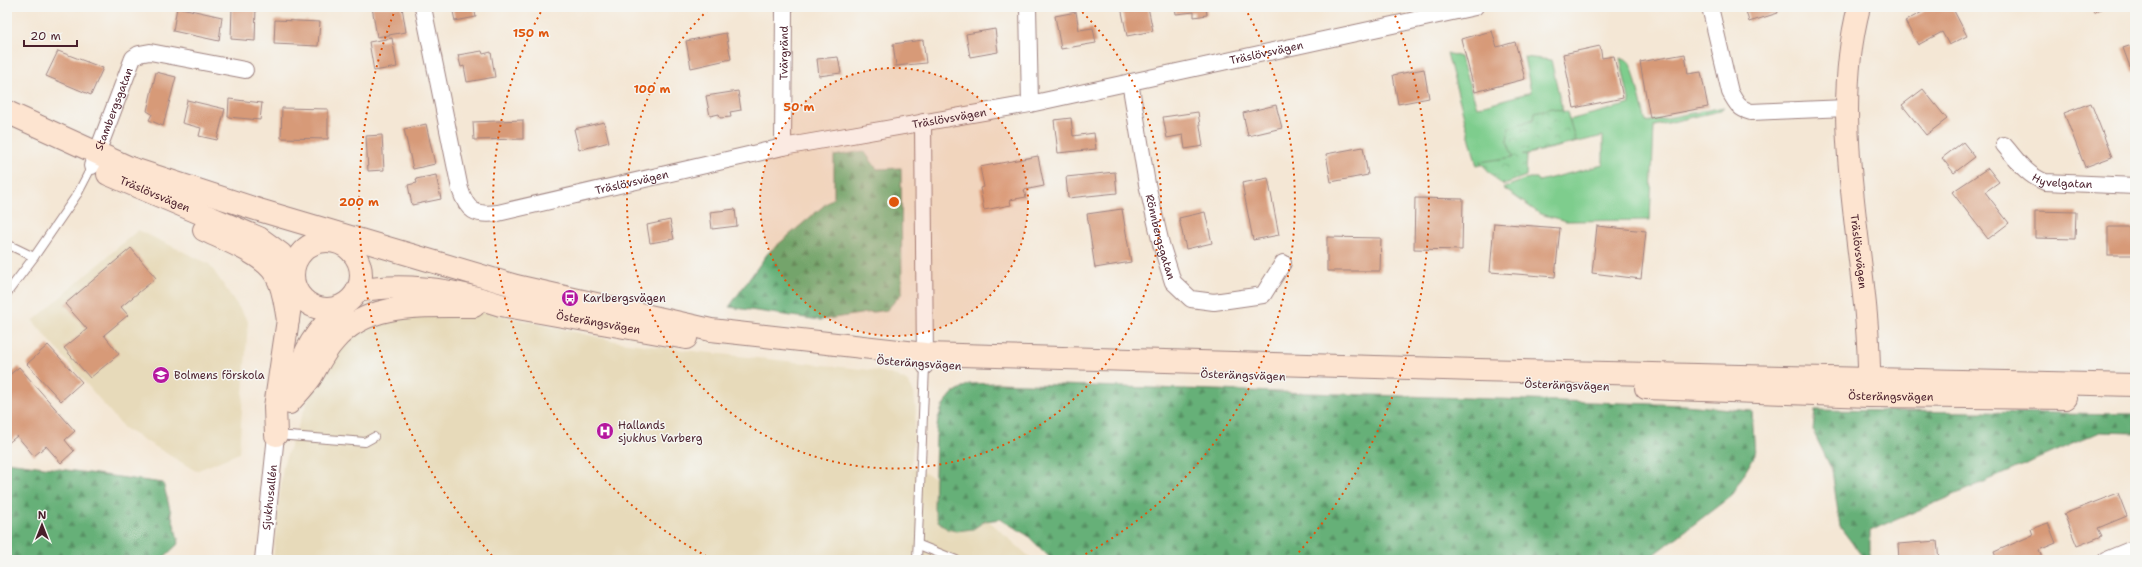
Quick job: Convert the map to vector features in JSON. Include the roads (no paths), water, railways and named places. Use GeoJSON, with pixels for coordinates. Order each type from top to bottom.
{"type":"FeatureCollection","features":[{"type":"Feature","properties":{"kind":"street","name":"Träslövsvägen"},"geometry":{"type":"LineString","coordinates":[[423,7],[460,189],[465,203],[473,211],[484,215],[783,147],[1030,104],[1428,12],[1475,7]]}},
{"type":"Feature","properties":{"kind":"street","name":"Tvärgränd"},"geometry":{"type":"LineString","coordinates":[[783,147],[784,7]]}},
{"type":"Feature","properties":{"kind":"street"},"geometry":{"type":"LineString","coordinates":[[1028,7],[1030,104]]}},
{"type":"Feature","properties":{"kind":"street"},"geometry":{"type":"LineString","coordinates":[[1710,7],[1730,92],[1736,104],[1742,110],[1750,112],[1847,108]]}},
{"type":"Feature","properties":{"kind":"street","name":"Träslövsvägen"},"geometry":{"type":"LineString","coordinates":[[1859,7],[1852,39],[1847,108],[1854,202],[1867,313],[1869,387]]}},
{"type":"Feature","properties":{"kind":"street","name":"Stambergsgatan"},"geometry":{"type":"LineString","coordinates":[[94,160],[133,58],[139,54],[150,52],[245,70]]}},
{"type":"Feature","properties":{"kind":"street","name":"Rönnbergsgatan"},"geometry":{"type":"LineString","coordinates":[[1130,82],[1147,184],[1161,244],[1173,282],[1191,298],[1214,302],[1263,295],[1282,263]]}},
{"type":"Feature","properties":{"kind":"street","name":"Träslövsvägen"},"geometry":{"type":"LineString","coordinates":[[7,112],[94,160],[144,190],[259,238],[281,254],[293,277]]}},
{"type":"Feature","properties":{"kind":"street"},"geometry":{"type":"LineString","coordinates":[[923,122],[925,360]]}},
{"type":"Feature","properties":{"kind":"street","name":"Träslövsvägen"},"geometry":{"type":"LineString","coordinates":[[7,128],[94,160],[137,170],[259,210]]}},
{"type":"Feature","properties":{"kind":"street","name":"Hyvelgatan"},"geometry":{"type":"LineString","coordinates":[[2004,145],[2025,171],[2033,178],[2045,182],[2135,186]]}},
{"type":"Feature","properties":{"kind":"street"},"geometry":{"type":"LineString","coordinates":[[144,190],[159,205],[182,219],[246,251],[270,267],[281,285],[288,320]]}},
{"type":"Feature","properties":{"kind":"street","name":"Österängsvägen"},"geometry":{"type":"LineString","coordinates":[[259,210],[516,286],[711,330],[925,360]]}},
{"type":"Feature","properties":{"kind":"street","name":"Österängsvägen"},"geometry":{"type":"LineString","coordinates":[[304,224],[329,240]]}},
{"type":"Feature","properties":{"kind":"street"},"geometry":{"type":"LineString","coordinates":[[329,240],[340,243],[349,248],[355,254],[361,268],[360,284],[350,298],[316,332],[309,344],[297,374],[290,403],[276,435],[275,407],[296,259],[304,249],[316,242],[329,240]]}},
{"type":"Feature","properties":{"kind":"street","name":"Österängsvägen"},"geometry":{"type":"LineString","coordinates":[[349,248],[391,265],[437,276],[516,286]]}},
{"type":"Feature","properties":{"kind":"street"},"geometry":{"type":"LineString","coordinates":[[293,277],[300,297],[313,306],[329,310],[350,298]]}},
{"type":"Feature","properties":{"kind":"street","name":"Österängsvägen"},"geometry":{"type":"LineString","coordinates":[[350,298],[390,287],[428,288],[474,296],[501,305],[696,340],[925,360],[1461,370],[2135,399]]}},
{"type":"Feature","properties":{"kind":"street"},"geometry":{"type":"LineString","coordinates":[[290,403],[310,378],[334,340],[348,327],[362,319],[378,312],[395,308],[501,305]]}},
{"type":"Feature","properties":{"kind":"street","name":"Österängsvägen"},"geometry":{"type":"LineString","coordinates":[[1869,387],[2135,385]]}},
{"type":"Feature","properties":{"kind":"street","name":"Sjukhusallén"},"geometry":{"type":"LineString","coordinates":[[263,560],[276,435]]}},
{"type":"Feature","properties":{"kind":"street"},"geometry":{"type":"LineString","coordinates":[[2106,560],[2135,548]]}},
{"type":"Feature","properties":{"kind":"lane","name":"Stambergsgatan"},"geometry":{"type":"LineString","coordinates":[[7,293],[78,193],[94,160]]}},
{"type":"Feature","properties":{"kind":"lane"},"geometry":{"type":"LineString","coordinates":[[7,244],[34,257]]}},
{"type":"Feature","properties":{"kind":"lane"},"geometry":{"type":"LineString","coordinates":[[917,560],[919,545],[925,360]]}},
{"type":"Feature","properties":{"kind":"lane"},"geometry":{"type":"LineString","coordinates":[[276,435],[365,442],[374,437]]}},
{"type":"Feature","properties":{"kind":"lane"},"geometry":{"type":"LineString","coordinates":[[919,545],[956,560]]}},
{"type":"Feature","properties":{"kind":"place","name":"Karlbergsvägen"},"geometry":{"type":"Point","coordinates":[570,298]}},
{"type":"Feature","properties":{"kind":"place","name":"Bolmens förskola"},"geometry":{"type":"Point","coordinates":[161,375]}},
{"type":"Feature","properties":{"kind":"place","name":"Hallands sjukhus Varberg"},"geometry":{"type":"Point","coordinates":[605,431]}}]}
